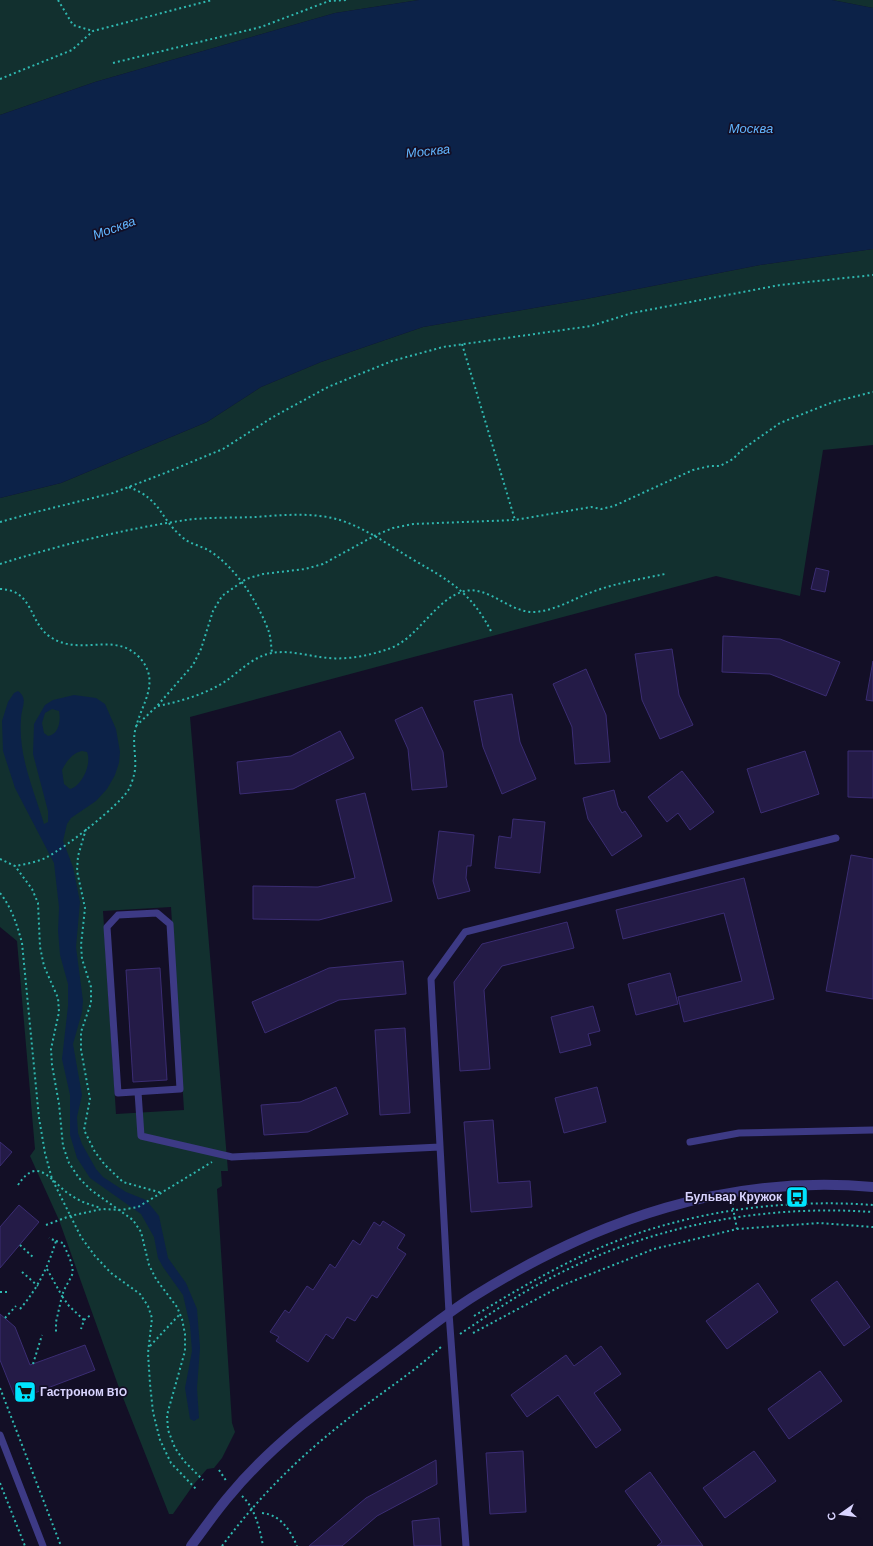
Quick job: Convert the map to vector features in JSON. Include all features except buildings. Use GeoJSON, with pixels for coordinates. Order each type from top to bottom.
{"type":"FeatureCollection","features":[{"type":"Feature","properties":{"kind":"street"},"geometry":{"type":"LineString","coordinates":[[191,1546],[230,1495],[273,1450],[330,1402],[450,1313],[475,1296],[538,1259],[589,1235],[640,1214],[730,1192],[793,1184],[873,1187]]}},
{"type":"Feature","properties":{"kind":"lane"},"geometry":{"type":"LineString","coordinates":[[466,1546],[451,1339],[430,979],[465,932],[836,838]]}},
{"type":"Feature","properties":{"kind":"lane"},"geometry":{"type":"LineString","coordinates":[[157,913],[170,924],[180,1089],[138,1092],[118,1093],[107,927],[118,915],[157,913]]}},
{"type":"Feature","properties":{"kind":"lane"},"geometry":{"type":"LineString","coordinates":[[138,1092],[141,1136],[232,1157],[440,1147]]}},
{"type":"Feature","properties":{"kind":"lane"},"geometry":{"type":"LineString","coordinates":[[690,1142],[739,1133],[873,1130]]}},
{"type":"Feature","properties":{"kind":"lane"},"geometry":{"type":"LineString","coordinates":[[0,1435],[43,1546]]}},
{"type":"Feature","properties":{"kind":"path"},"geometry":{"type":"LineString","coordinates":[[58,0],[73,25],[93,32]]}},
{"type":"Feature","properties":{"kind":"path"},"geometry":{"type":"LineString","coordinates":[[0,79],[72,50],[93,32],[212,0]]}},
{"type":"Feature","properties":{"kind":"path"},"geometry":{"type":"LineString","coordinates":[[113,63],[261,27],[329,1],[347,0]]}},
{"type":"Feature","properties":{"kind":"path"},"geometry":{"type":"LineString","coordinates":[[0,522],[113,493],[222,449],[273,417],[328,387],[392,361],[443,347],[591,326],[632,313],[780,285],[873,275]]}},
{"type":"Feature","properties":{"kind":"path"},"geometry":{"type":"LineString","coordinates":[[462,344],[516,520]]}},
{"type":"Feature","properties":{"kind":"path"},"geometry":{"type":"LineString","coordinates":[[136,726],[157,706],[193,665],[201,649],[213,611],[222,596],[241,582],[263,574],[305,569],[323,564],[376,535],[394,528],[413,524],[516,520],[591,507],[601,509],[614,506],[692,470],[710,466],[720,466],[733,459],[743,449],[780,423],[833,402],[873,392]]}},
{"type":"Feature","properties":{"kind":"path"},"geometry":{"type":"LineString","coordinates":[[129,487],[144,492],[158,505],[170,523],[189,543],[207,550],[225,562],[257,606],[269,633],[272,653]]}},
{"type":"Feature","properties":{"kind":"path"},"geometry":{"type":"LineString","coordinates":[[0,564],[114,534],[187,520],[304,514],[339,520],[376,535],[411,558],[443,576],[463,591],[483,616],[492,633]]}},
{"type":"Feature","properties":{"kind":"path"},"geometry":{"type":"LineString","coordinates":[[157,706],[178,702],[201,694],[225,681],[260,657],[272,653],[301,653],[321,657],[353,658],[393,647],[411,635],[441,606],[463,591],[480,590],[512,607],[531,612],[546,610],[592,592],[624,582],[666,574]]}},
{"type":"Feature","properties":{"kind":"path"},"geometry":{"type":"LineString","coordinates":[[0,589],[6,589],[19,594],[27,602],[40,628],[50,637],[63,644],[75,647],[118,645],[138,657],[145,667],[150,680],[148,697],[136,726],[134,740],[134,774],[128,790],[118,802],[67,844],[47,858],[15,866]]}},
{"type":"Feature","properties":{"kind":"path"},"geometry":{"type":"LineString","coordinates":[[86,828],[77,871],[85,908],[81,945],[82,959],[91,987],[91,1003],[81,1032],[81,1050],[90,1099],[84,1130],[95,1152],[105,1165],[123,1182],[162,1193]]}},
{"type":"Feature","properties":{"kind":"path"},"geometry":{"type":"LineString","coordinates":[[0,859],[15,866],[32,889],[38,903],[40,947],[44,966],[58,998],[59,1012],[52,1049],[52,1065],[59,1104],[63,1146],[69,1163],[78,1178],[91,1190],[133,1220],[141,1232],[149,1265],[156,1279],[180,1314],[185,1334],[185,1351],[166,1415],[168,1430],[175,1448],[184,1461],[203,1480]]}},
{"type":"Feature","properties":{"kind":"path"},"geometry":{"type":"LineString","coordinates":[[0,893],[8,903],[22,943],[39,1118],[45,1153],[52,1179],[81,1237],[95,1256],[111,1273],[140,1294],[148,1306],[152,1318],[149,1347],[150,1384],[153,1412],[160,1440],[171,1463],[196,1489]]}},
{"type":"Feature","properties":{"kind":"path"},"geometry":{"type":"LineString","coordinates":[[18,1185],[23,1177],[31,1171],[39,1171],[52,1179],[71,1196],[86,1204],[102,1209],[129,1210],[153,1199],[223,1155]]}},
{"type":"Feature","properties":{"kind":"path"},"geometry":{"type":"LineString","coordinates":[[730,1192],[737,1229]]}},
{"type":"Feature","properties":{"kind":"path"},"geometry":{"type":"LineString","coordinates":[[474,1316],[528,1283],[586,1254],[620,1240],[671,1224],[734,1210],[789,1204],[840,1203],[873,1205]]}},
{"type":"Feature","properties":{"kind":"path"},"geometry":{"type":"LineString","coordinates":[[46,1225],[70,1216],[102,1209]]}},
{"type":"Feature","properties":{"kind":"path"},"geometry":{"type":"LineString","coordinates":[[222,1546],[251,1508],[283,1475],[328,1435],[451,1339],[541,1283],[590,1258],[616,1248],[669,1231],[735,1216],[778,1211],[813,1210],[873,1212]]}},
{"type":"Feature","properties":{"kind":"path"},"geometry":{"type":"LineString","coordinates":[[473,1333],[563,1285],[654,1250],[737,1229],[819,1223],[873,1227]]}},
{"type":"Feature","properties":{"kind":"path"},"geometry":{"type":"LineString","coordinates":[[48,1238],[63,1243],[72,1270],[72,1275],[66,1284],[62,1296],[56,1322],[56,1334]]}},
{"type":"Feature","properties":{"kind":"path"},"geometry":{"type":"LineString","coordinates":[[20,1309],[38,1286],[47,1269],[56,1241]]}},
{"type":"Feature","properties":{"kind":"path"},"geometry":{"type":"LineString","coordinates":[[20,1245],[34,1258]]}},
{"type":"Feature","properties":{"kind":"path"},"geometry":{"type":"LineString","coordinates":[[47,1269],[69,1306],[84,1320]]}},
{"type":"Feature","properties":{"kind":"path"},"geometry":{"type":"LineString","coordinates":[[22,1272],[38,1286]]}},
{"type":"Feature","properties":{"kind":"path"},"geometry":{"type":"LineString","coordinates":[[0,1292],[9,1292]]}},
{"type":"Feature","properties":{"kind":"path"},"geometry":{"type":"LineString","coordinates":[[5,1318],[16,1306]]}},
{"type":"Feature","properties":{"kind":"path"},"geometry":{"type":"LineString","coordinates":[[81,1329],[84,1320],[92,1314]]}},
{"type":"Feature","properties":{"kind":"path"},"geometry":{"type":"LineString","coordinates":[[149,1347],[180,1314]]}},
{"type":"Feature","properties":{"kind":"path"},"geometry":{"type":"LineString","coordinates":[[33,1364],[42,1335]]}},
{"type":"Feature","properties":{"kind":"path"},"geometry":{"type":"LineString","coordinates":[[0,1388],[61,1546]]}},
{"type":"Feature","properties":{"kind":"path"},"geometry":{"type":"LineString","coordinates":[[0,1483],[24,1546]]}},
{"type":"Feature","properties":{"kind":"path"},"geometry":{"type":"LineString","coordinates":[[248,1502],[256,1520],[263,1546]]}},
{"type":"Feature","properties":{"kind":"path"},"geometry":{"type":"LineString","coordinates":[[262,1513],[275,1516],[283,1523],[297,1546]]}},
{"type":"Feature","properties":{"kind":"green space"},"geometry":{"type":"Polygon","coordinates":[[[0,0],[419,0],[335,13],[95,82],[0,115],[0,0]]]}},
{"type":"Feature","properties":{"kind":"green space"},"geometry":{"type":"Polygon","coordinates":[[[832,0],[873,0],[873,8],[832,0]]]}},
{"type":"Feature","properties":{"kind":"green space"},"geometry":{"type":"Polygon","coordinates":[[[873,249],[873,445],[823,450],[800,596],[716,576],[190,717],[228,1171],[221,1171],[222,1186],[217,1189],[232,1423],[235,1432],[222,1458],[214,1468],[207,1469],[194,1484],[173,1514],[169,1514],[118,1385],[59,1220],[30,1156],[35,1149],[17,941],[0,927],[0,498],[61,483],[207,422],[261,387],[321,362],[423,327],[586,299],[760,265],[873,249]],[[171,907],[103,911],[116,1114],[184,1110],[171,907]]]}},
{"type":"Feature","properties":{"kind":"water","name":"Москва"},"geometry":{"type":"Polygon","coordinates":[[[419,0],[832,0],[873,8],[873,249],[760,265],[586,299],[423,327],[321,362],[261,387],[207,422],[61,483],[0,498],[0,115],[95,82],[335,13],[419,0]]]}},
{"type":"Feature","properties":{"kind":"water"},"geometry":{"type":"Polygon","coordinates":[[[18,691],[24,700],[21,715],[21,733],[24,760],[44,824],[48,822],[48,811],[33,754],[34,724],[45,705],[53,700],[74,695],[96,698],[105,704],[116,729],[120,752],[119,763],[115,775],[107,789],[96,801],[71,818],[67,824],[63,841],[73,867],[80,902],[76,947],[83,1001],[82,1012],[73,1044],[82,1095],[77,1117],[78,1133],[82,1144],[96,1169],[103,1177],[126,1192],[146,1200],[159,1216],[168,1258],[186,1283],[197,1309],[200,1348],[197,1388],[199,1418],[194,1421],[190,1419],[185,1388],[192,1351],[190,1325],[183,1295],[158,1258],[154,1237],[141,1214],[90,1178],[77,1158],[70,1135],[70,1095],[62,1059],[68,1006],[68,984],[60,955],[58,931],[59,907],[54,863],[15,788],[3,751],[2,721],[8,702],[14,693],[18,691]],[[52,709],[45,713],[42,723],[44,733],[48,736],[55,733],[60,719],[59,711],[52,709]],[[82,751],[72,756],[62,770],[64,784],[70,789],[78,784],[87,768],[87,752],[82,751]]]}},
{"type":"Feature","properties":{"kind":"place","name":"Бульвар Кружок"},"geometry":{"type":"Point","coordinates":[797,1197]}},
{"type":"Feature","properties":{"kind":"place","name":"Гастроном B10"},"geometry":{"type":"Point","coordinates":[25,1392]}}]}
